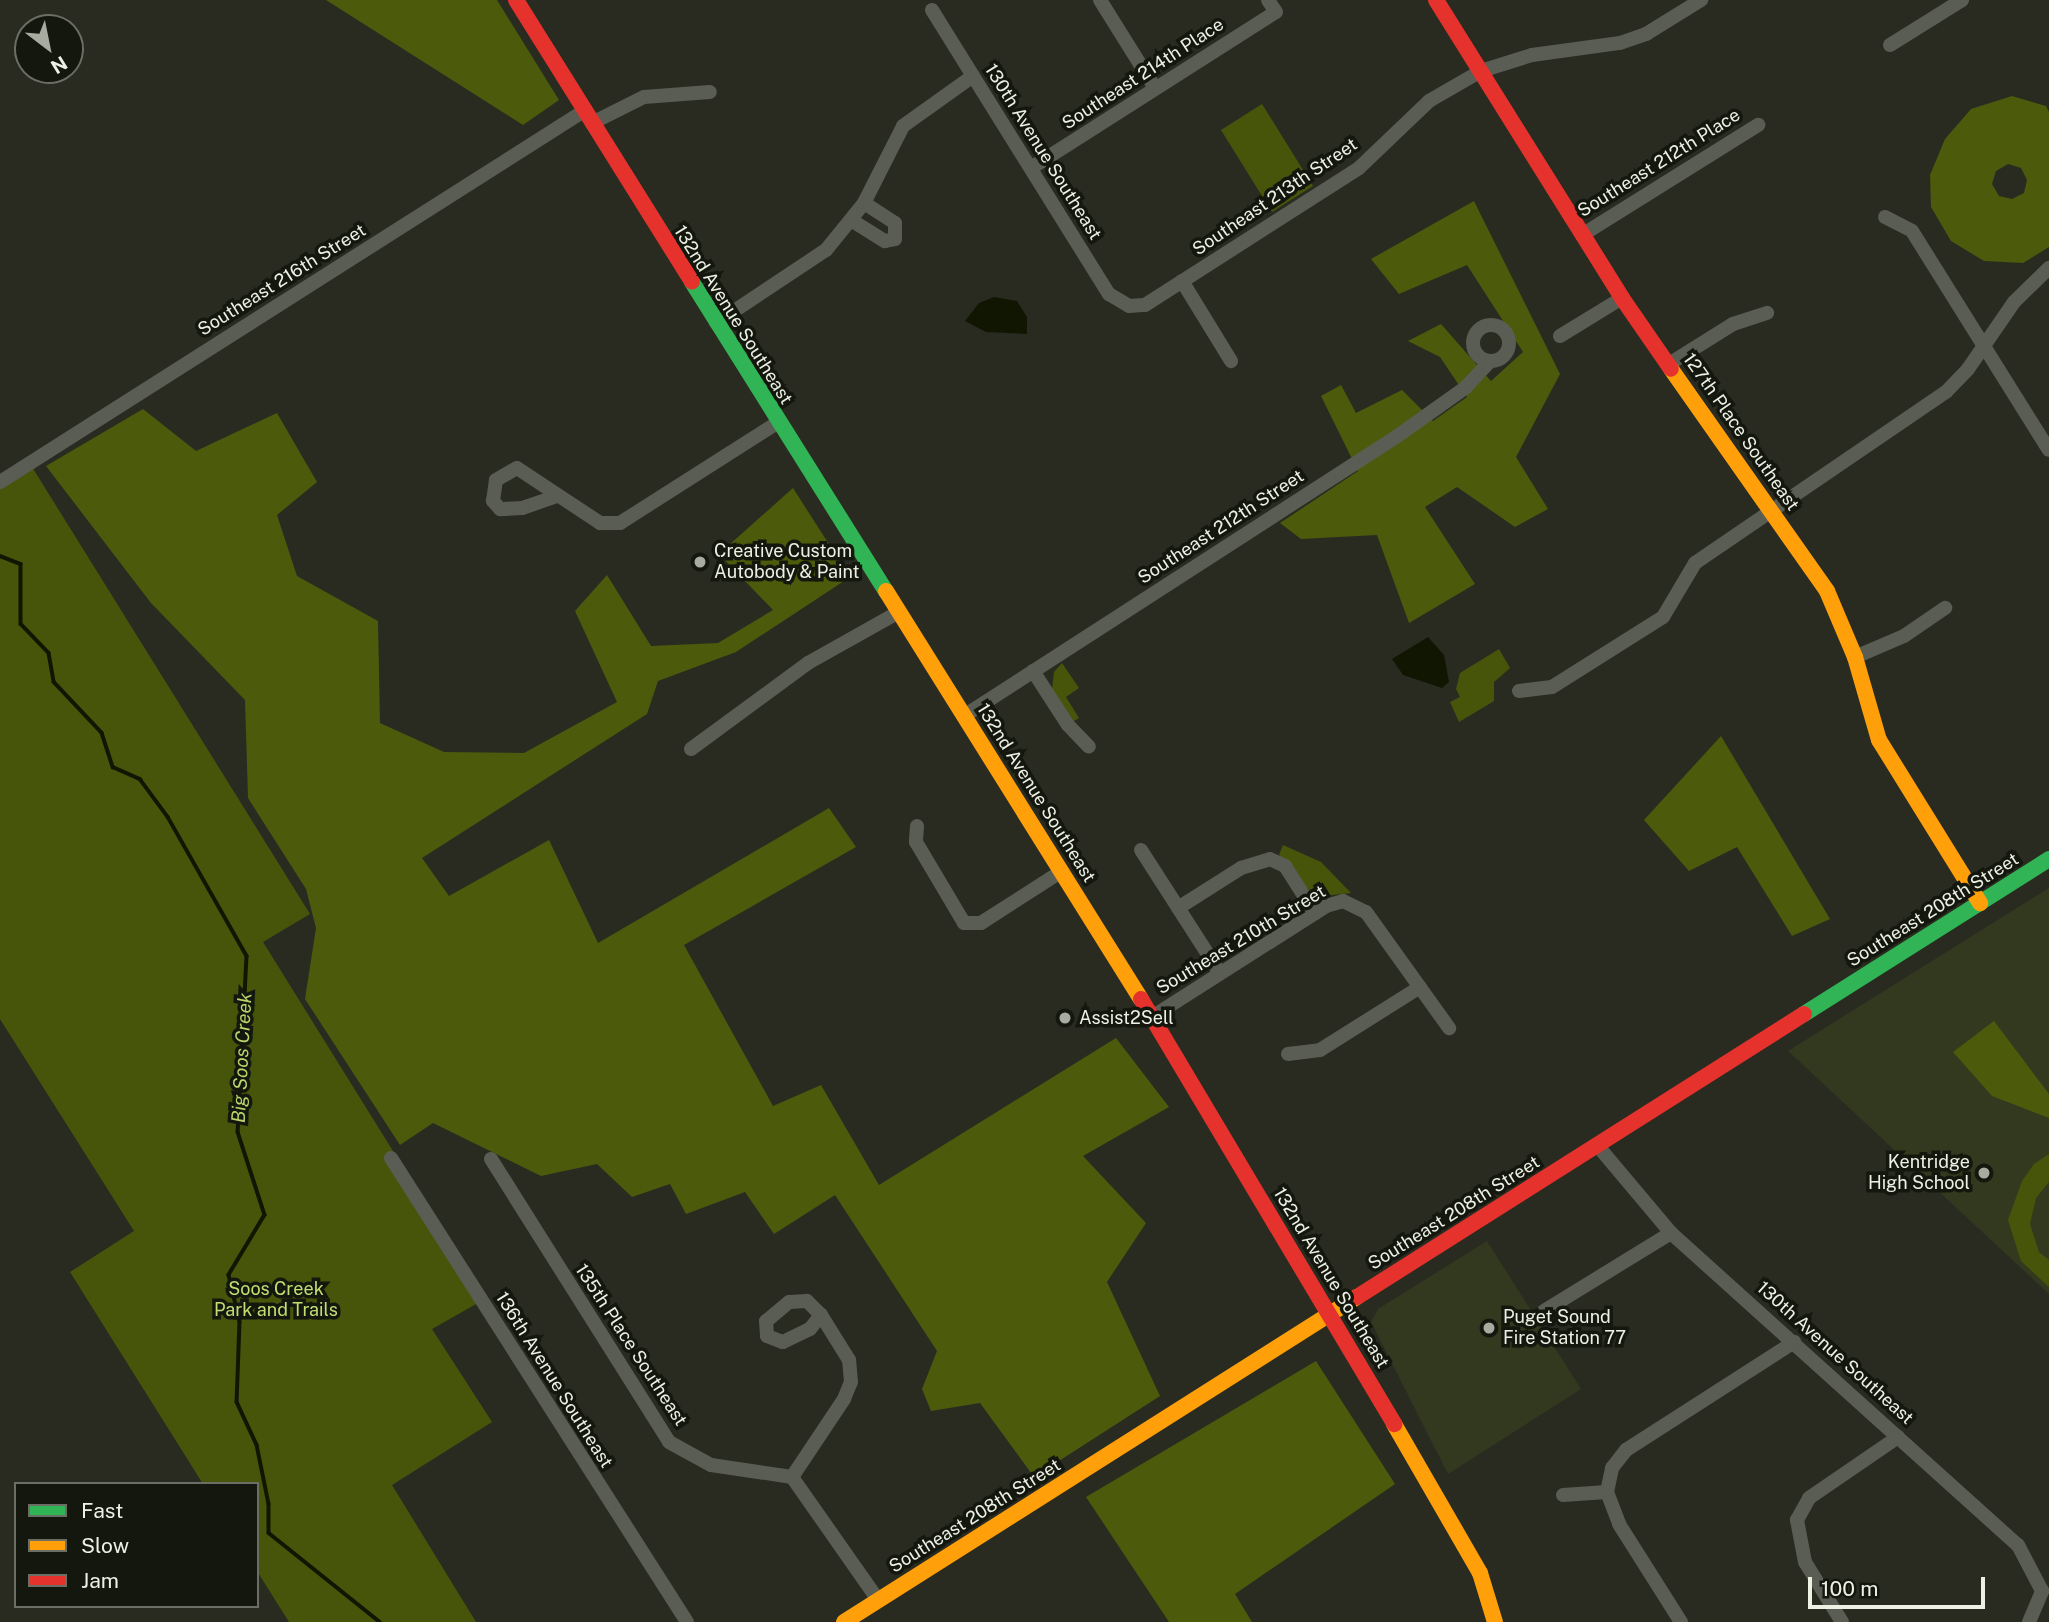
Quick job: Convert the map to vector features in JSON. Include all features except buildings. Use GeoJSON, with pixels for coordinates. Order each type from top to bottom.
{"type":"FeatureCollection","features":[{"type":"Feature","properties":{"kind":"main road","name":"132nd Avenue Southeast"},"geometry":{"type":"LineString","coordinates":[[516,0],[777,423],[899,612],[1152,1017],[1330,1314],[1480,1573],[1495,1622]]}},
{"type":"Feature","properties":{"kind":"main road","name":"127th Place Southeast"},"geometry":{"type":"LineString","coordinates":[[1436,0],[1622,298],[1775,512],[1827,591],[1855,657],[1879,740],[1980,903]]}},
{"type":"Feature","properties":{"kind":"main road","name":"Southeast 208th Street"},"geometry":{"type":"LineString","coordinates":[[844,1622],[2049,859]]}},
{"type":"Feature","properties":{"kind":"street"},"geometry":{"type":"LineString","coordinates":[[1100,0],[1155,88]]}},
{"type":"Feature","properties":{"kind":"street","name":"Southeast 213th Street"},"geometry":{"type":"LineString","coordinates":[[1129,306],[1145,305],[1359,168],[1429,101],[1481,71],[1532,55],[1620,43],[1646,34],[1701,0]]}},
{"type":"Feature","properties":{"kind":"street"},"geometry":{"type":"LineString","coordinates":[[1890,45],[1962,0]]}},
{"type":"Feature","properties":{"kind":"street","name":"Southeast 214th Place"},"geometry":{"type":"LineString","coordinates":[[1031,168],[1155,88],[1272,6]]}},
{"type":"Feature","properties":{"kind":"street","name":"130th Avenue Southeast"},"geometry":{"type":"LineString","coordinates":[[932,10],[1109,294],[1129,306]]}},
{"type":"Feature","properties":{"kind":"street"},"geometry":{"type":"LineString","coordinates":[[716,323],[806,268],[864,203],[903,126],[973,76]]}},
{"type":"Feature","properties":{"kind":"street","name":"Southeast 216th Street"},"geometry":{"type":"LineString","coordinates":[[0,482],[588,117],[645,97],[710,92]]}},
{"type":"Feature","properties":{"kind":"street","name":"Southeast 212th Place"},"geometry":{"type":"LineString","coordinates":[[1581,234],[1758,125]]}},
{"type":"Feature","properties":{"kind":"street"},"geometry":{"type":"LineString","coordinates":[[851,220],[886,241],[895,239],[895,223],[864,203]]}},
{"type":"Feature","properties":{"kind":"street"},"geometry":{"type":"LineString","coordinates":[[1885,217],[1912,231],[1986,345],[2049,450]]}},
{"type":"Feature","properties":{"kind":"street"},"geometry":{"type":"LineString","coordinates":[[1519,691],[1552,687],[1663,617],[1695,563],[1775,512],[1946,392],[1986,345],[2014,302],[2049,268]]}},
{"type":"Feature","properties":{"kind":"street"},"geometry":{"type":"LineString","coordinates":[[1182,281],[1231,361]]}},
{"type":"Feature","properties":{"kind":"street"},"geometry":{"type":"LineString","coordinates":[[1560,336],[1622,298]]}},
{"type":"Feature","properties":{"kind":"street"},"geometry":{"type":"LineString","coordinates":[[1669,364],[1732,324],[1767,313]]}},
{"type":"Feature","properties":{"kind":"street","name":"Southeast 212th Street"},"geometry":{"type":"LineString","coordinates":[[964,716],[1396,437],[1465,388],[1490,361]]}},
{"type":"Feature","properties":{"kind":"street"},"geometry":{"type":"LineString","coordinates":[[557,496],[600,523],[620,523],[777,423]]}},
{"type":"Feature","properties":{"kind":"street"},"geometry":{"type":"LineString","coordinates":[[1855,657],[1904,636],[1945,608]]}},
{"type":"Feature","properties":{"kind":"street"},"geometry":{"type":"LineString","coordinates":[[691,750],[808,663],[899,612]]}},
{"type":"Feature","properties":{"kind":"street"},"geometry":{"type":"LineString","coordinates":[[1033,671],[1068,725],[1089,747]]}},
{"type":"Feature","properties":{"kind":"street"},"geometry":{"type":"LineString","coordinates":[[917,826],[916,842],[964,923],[981,923],[1062,871]]}},
{"type":"Feature","properties":{"kind":"street"},"geometry":{"type":"LineString","coordinates":[[1141,850],[1220,973]]}},
{"type":"Feature","properties":{"kind":"street"},"geometry":{"type":"LineString","coordinates":[[1178,908],[1241,868],[1270,859],[1285,866],[1315,913]]}},
{"type":"Feature","properties":{"kind":"street","name":"Southeast 210th Street"},"geometry":{"type":"LineString","coordinates":[[1152,1017],[1315,913],[1351,901],[1366,912],[1420,987]]}},
{"type":"Feature","properties":{"kind":"street"},"geometry":{"type":"LineString","coordinates":[[1289,1054],[1320,1050],[1420,987],[1449,1028]]}},
{"type":"Feature","properties":{"kind":"street","name":"130th Avenue Southeast"},"geometry":{"type":"LineString","coordinates":[[1597,1145],[1671,1233],[2018,1545],[2045,1592]]}},
{"type":"Feature","properties":{"kind":"street","name":"136th Avenue Southeast"},"geometry":{"type":"LineString","coordinates":[[391,1158],[687,1622]]}},
{"type":"Feature","properties":{"kind":"street","name":"135th Place Southeast"},"geometry":{"type":"LineString","coordinates":[[491,1159],[669,1441],[711,1465],[792,1478]]}},
{"type":"Feature","properties":{"kind":"street"},"geometry":{"type":"LineString","coordinates":[[1544,1311],[1671,1233]]}},
{"type":"Feature","properties":{"kind":"street"},"geometry":{"type":"LineString","coordinates":[[821,1315],[846,1351],[851,1382],[792,1478],[878,1600]]}},
{"type":"Feature","properties":{"kind":"street"},"geometry":{"type":"LineString","coordinates":[[1681,1622],[1619,1524],[1607,1493],[1612,1468],[1626,1450],[1794,1342]]}},
{"type":"Feature","properties":{"kind":"street"},"geometry":{"type":"LineString","coordinates":[[1842,1622],[1805,1562],[1797,1520],[1809,1498],[1898,1437]]}},
{"type":"Feature","properties":{"kind":"street"},"geometry":{"type":"LineString","coordinates":[[1563,1495],[1607,1493]]}},
{"type":"Feature","properties":{"kind":"street"},"geometry":{"type":"LineString","coordinates":[[2029,1622],[2045,1592]]}},
{"type":"Feature","properties":{"kind":"shaded area"},"geometry":{"type":"Polygon","coordinates":[[[994,297],[1017,301],[1027,317],[1027,334],[986,332],[965,321],[979,303],[994,297]]]}},
{"type":"Feature","properties":{"kind":"shaded area"},"geometry":{"type":"Polygon","coordinates":[[[1428,637],[1444,655],[1449,682],[1442,688],[1403,675],[1392,659],[1428,637]]]}},
{"type":"Feature","properties":{"kind":"shaded area","name":"Kentridge High School"},"geometry":{"type":"Polygon","coordinates":[[[2049,888],[2049,1294],[1788,1051],[2049,888]]]}},
{"type":"Feature","properties":{"kind":"shaded area"},"geometry":{"type":"Polygon","coordinates":[[[1487,1241],[1581,1389],[1448,1474],[1371,1322],[1378,1309],[1487,1241]]]}},
{"type":"Feature","properties":{"kind":"green space"},"geometry":{"type":"Polygon","coordinates":[[[326,0],[497,0],[559,100],[523,125],[326,0]]]}},
{"type":"Feature","properties":{"kind":"green space"},"geometry":{"type":"Polygon","coordinates":[[[2012,96],[2046,106],[2049,112],[2049,247],[2023,263],[1984,261],[1951,241],[1931,207],[1930,175],[1945,139],[1971,109],[2012,96]],[[2008,164],[1996,171],[1992,184],[1999,196],[2012,199],[2024,193],[2027,180],[2021,168],[2008,164]]]}},
{"type":"Feature","properties":{"kind":"green space"},"geometry":{"type":"Polygon","coordinates":[[[1262,104],[1313,186],[1272,212],[1221,130],[1262,104]]]}},
{"type":"Feature","properties":{"kind":"green space"},"geometry":{"type":"Polygon","coordinates":[[[1474,201],[1560,374],[1516,457],[1548,509],[1515,527],[1457,487],[1425,507],[1475,584],[1409,623],[1377,535],[1301,539],[1280,523],[1358,471],[1321,396],[1341,385],[1356,413],[1402,390],[1433,421],[1467,397],[1440,357],[1408,341],[1441,324],[1491,381],[1523,352],[1467,265],[1399,294],[1371,259],[1474,201]]]}},
{"type":"Feature","properties":{"kind":"green space"},"geometry":{"type":"Polygon","coordinates":[[[143,409],[196,451],[277,413],[317,482],[277,515],[297,576],[378,621],[380,723],[444,752],[524,753],[617,702],[575,611],[607,575],[651,646],[718,643],[773,610],[719,554],[793,488],[850,577],[736,652],[658,681],[647,714],[422,858],[449,896],[549,840],[598,943],[829,808],[856,847],[684,945],[773,1106],[821,1085],[879,1185],[1116,1038],[1169,1107],[1083,1156],[1146,1223],[1107,1282],[1160,1396],[1034,1477],[980,1403],[931,1411],[922,1389],[937,1351],[835,1195],[774,1234],[745,1192],[686,1214],[670,1184],[632,1197],[597,1164],[541,1176],[433,1123],[400,1145],[305,999],[316,928],[306,889],[248,798],[245,700],[151,603],[46,466],[143,409]]]}},
{"type":"Feature","properties":{"kind":"green space","name":"Soos Creek Park and Trails"},"geometry":{"type":"Polygon","coordinates":[[[32,467],[310,914],[263,942],[485,1299],[432,1329],[492,1422],[392,1485],[476,1622],[289,1622],[259,1574],[259,1482],[202,1482],[70,1272],[134,1231],[0,1019],[0,487],[32,467]]]}},
{"type":"Feature","properties":{"kind":"green space"},"geometry":{"type":"Polygon","coordinates":[[[1499,649],[1510,668],[1494,682],[1494,701],[1459,722],[1450,702],[1460,697],[1456,689],[1460,673],[1499,649]]]}},
{"type":"Feature","properties":{"kind":"green space"},"geometry":{"type":"Polygon","coordinates":[[[1062,663],[1079,688],[1066,697],[1079,718],[1072,722],[1052,689],[1054,672],[1062,663]]]}},
{"type":"Feature","properties":{"kind":"green space"},"geometry":{"type":"Polygon","coordinates":[[[1721,736],[1830,919],[1792,936],[1737,847],[1689,871],[1644,820],[1721,736]]]}},
{"type":"Feature","properties":{"kind":"green space"},"geometry":{"type":"Polygon","coordinates":[[[1283,845],[1321,862],[1351,893],[1315,897],[1279,855],[1283,845]]]}},
{"type":"Feature","properties":{"kind":"green space"},"geometry":{"type":"Polygon","coordinates":[[[1994,1021],[2049,1094],[2049,1118],[1992,1096],[1953,1052],[1994,1021]]]}},
{"type":"Feature","properties":{"kind":"green space"},"geometry":{"type":"Polygon","coordinates":[[[2049,1154],[2049,1182],[2036,1198],[2030,1224],[2039,1252],[2049,1260],[2049,1287],[2021,1261],[2008,1220],[2022,1181],[2034,1164],[2049,1154]]]}},
{"type":"Feature","properties":{"kind":"green space"},"geometry":{"type":"Polygon","coordinates":[[[1316,1361],[1395,1484],[1235,1594],[1252,1622],[1169,1622],[1086,1497],[1316,1361]]]}},
{"type":"Feature","properties":{"kind":"waterway","name":"Big Soos Creek"},"geometry":{"type":"LineString","coordinates":[[0,556],[21,564],[21,624],[49,653],[54,682],[102,733],[113,767],[140,779],[168,817],[247,956],[238,1132],[265,1215],[229,1275],[240,1322],[237,1402],[257,1445],[269,1504],[269,1533],[380,1622]]}},
{"type":"Feature","properties":{"kind":"traffic: fast"},"geometry":{"type":"LineString","coordinates":[[692,282],[886,591]]}},
{"type":"Feature","properties":{"kind":"traffic: fast"},"geometry":{"type":"LineString","coordinates":[[1804,1014],[2049,859]]}},
{"type":"Feature","properties":{"kind":"traffic: slow"},"geometry":{"type":"LineString","coordinates":[[1671,369],[1827,591],[1855,657],[1879,740],[1980,903]]}},
{"type":"Feature","properties":{"kind":"traffic: slow"},"geometry":{"type":"LineString","coordinates":[[886,591],[1141,999]]}},
{"type":"Feature","properties":{"kind":"traffic: slow"},"geometry":{"type":"LineString","coordinates":[[844,1622],[1357,1297]]}},
{"type":"Feature","properties":{"kind":"traffic: slow"},"geometry":{"type":"LineString","coordinates":[[1394,1424],[1480,1573],[1495,1622]]}},
{"type":"Feature","properties":{"kind":"traffic: jam"},"geometry":{"type":"LineString","coordinates":[[516,0],[692,282]]}},
{"type":"Feature","properties":{"kind":"traffic: jam"},"geometry":{"type":"LineString","coordinates":[[1436,0],[1622,298],[1671,369]]}},
{"type":"Feature","properties":{"kind":"traffic: jam"},"geometry":{"type":"LineString","coordinates":[[1141,999],[1394,1424]]}},
{"type":"Feature","properties":{"kind":"traffic: jam"},"geometry":{"type":"LineString","coordinates":[[1357,1297],[1804,1014]]}},
{"type":"Feature","properties":{"kind":"place","name":"Creative Custom Autobody & Paint"},"geometry":{"type":"Point","coordinates":[700,562]}},
{"type":"Feature","properties":{"kind":"place","name":"Assist2Sell"},"geometry":{"type":"Point","coordinates":[1065,1018]}},
{"type":"Feature","properties":{"kind":"place","name":"Kentridge High School"},"geometry":{"type":"Point","coordinates":[1984,1173]}},
{"type":"Feature","properties":{"kind":"place","name":"Puget Sound Fire Station 77"},"geometry":{"type":"Point","coordinates":[1489,1328]}}]}
